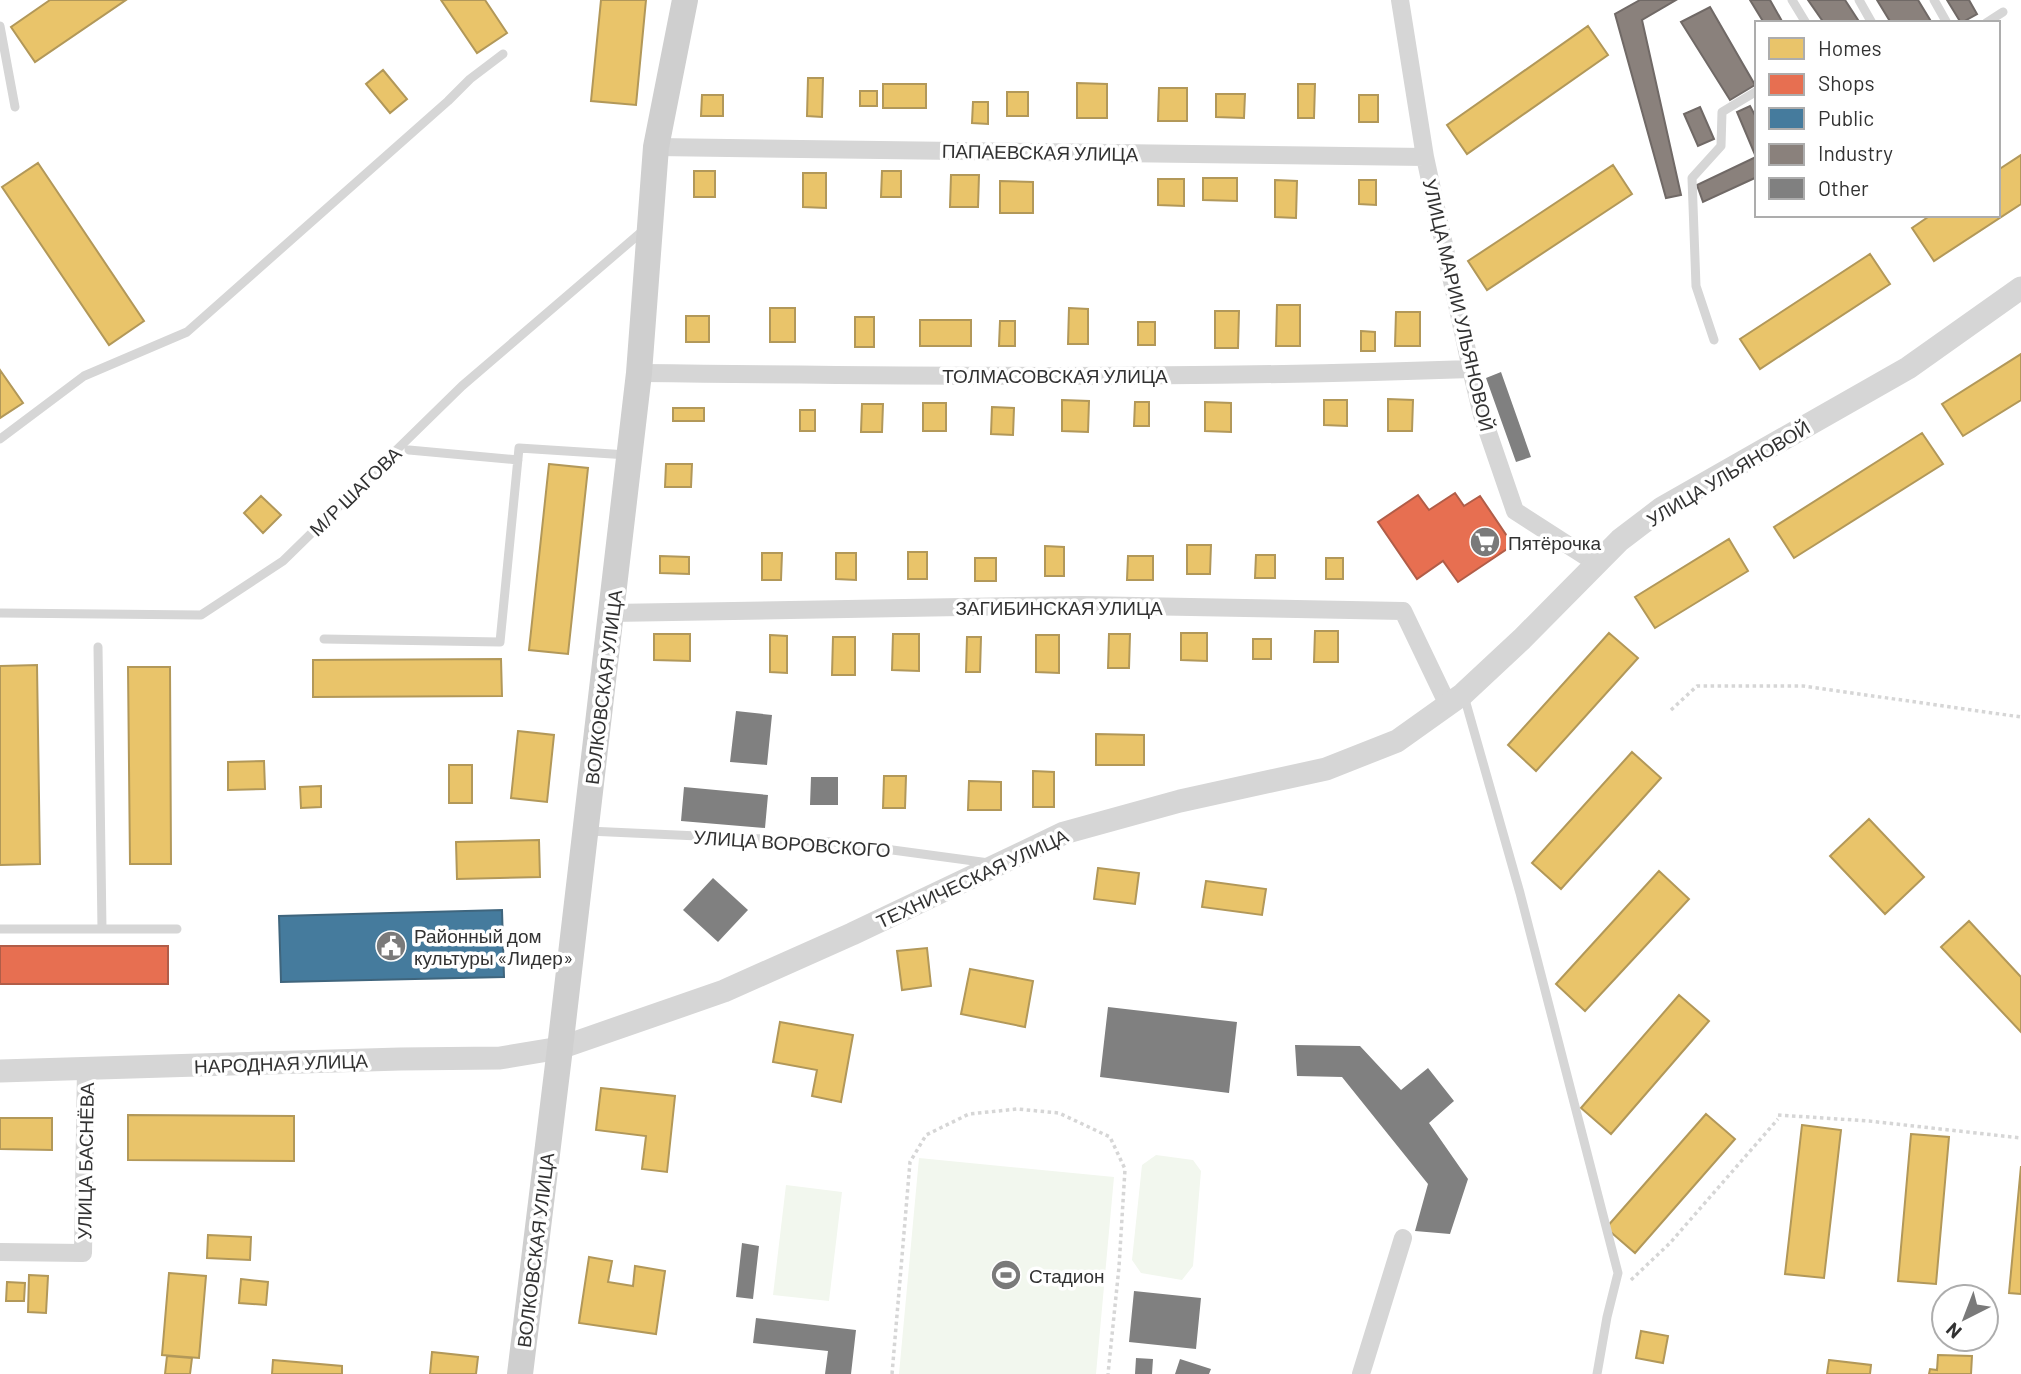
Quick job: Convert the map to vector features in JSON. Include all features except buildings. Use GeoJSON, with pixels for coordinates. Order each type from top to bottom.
{"type":"FeatureCollection","features":[{"type":"Feature","properties":{"kind":"main road","name":"ВОЛКОВСКАЯ УЛИЦА"},"geometry":{"type":"LineString","coordinates":[[520,1374],[630,455],[656,147],[685,0]]}},
{"type":"Feature","properties":{"kind":"street","name":"УЛИЦА МАРИИ УЛЬЯНОВОЙ"},"geometry":{"type":"LineString","coordinates":[[1400,0],[1425,157],[1471,369],[1482,415],[1514,511],[1596,563]]}},
{"type":"Feature","properties":{"kind":"street","name":"ПАПАЕВСКАЯ УЛИЦА"},"geometry":{"type":"LineString","coordinates":[[656,147],[1425,157]]}},
{"type":"Feature","properties":{"kind":"street","name":"УЛИЦА УЛЬЯНОВОЙ"},"geometry":{"type":"LineString","coordinates":[[1456,699],[1522,639],[1620,540],[1662,508],[1908,368],[2021,288]]}},
{"type":"Feature","properties":{"kind":"street","name":"ТОЛМАСОВСКАЯ УЛИЦА"},"geometry":{"type":"LineString","coordinates":[[639,373],[925,376],[1364,373],[1471,369]]}},
{"type":"Feature","properties":{"kind":"street","name":"ЗАГИБИНСКАЯ УЛИЦА"},"geometry":{"type":"LineString","coordinates":[[611,613],[1082,605],[1403,611],[1456,699]]}},
{"type":"Feature","properties":{"kind":"street","name":"ТЕХНИЧЕСКАЯ УЛИЦА"},"geometry":{"type":"LineString","coordinates":[[561,1048],[723,991],[852,934],[1064,833],[1180,801],[1326,769],[1397,741],[1456,699]]}},
{"type":"Feature","properties":{"kind":"street","name":"НАРОДНАЯ УЛИЦА"},"geometry":{"type":"LineString","coordinates":[[0,1072],[500,1058],[561,1048]]}},
{"type":"Feature","properties":{"kind":"street","name":"УЛИЦА БАСНЁВА"},"geometry":{"type":"LineString","coordinates":[[0,1252],[83,1253],[86,1069]]}},
{"type":"Feature","properties":{"kind":"street"},"geometry":{"type":"LineString","coordinates":[[1362,1374],[1403,1238]]}},
{"type":"Feature","properties":{"kind":"lane"},"geometry":{"type":"LineString","coordinates":[[1792,0],[1805,21]]}},
{"type":"Feature","properties":{"kind":"lane"},"geometry":{"type":"LineString","coordinates":[[1858,0],[1871,21]]}},
{"type":"Feature","properties":{"kind":"lane"},"geometry":{"type":"LineString","coordinates":[[1934,0],[1947,21]]}},
{"type":"Feature","properties":{"kind":"lane"},"geometry":{"type":"LineString","coordinates":[[1989,21],[2003,12]]}},
{"type":"Feature","properties":{"kind":"lane"},"geometry":{"type":"LineString","coordinates":[[0,26],[15,107]]}},
{"type":"Feature","properties":{"kind":"lane"},"geometry":{"type":"LineString","coordinates":[[0,439],[84,376],[187,332],[470,79],[503,54]]}},
{"type":"Feature","properties":{"kind":"lane"},"geometry":{"type":"LineString","coordinates":[[1714,340],[1696,286],[1692,178],[1721,146],[1722,112],[1755,92]]}},
{"type":"Feature","properties":{"kind":"lane","name":"М/Р ШАГОВА"},"geometry":{"type":"LineString","coordinates":[[0,613],[201,615],[283,561],[462,387],[651,223]]}},
{"type":"Feature","properties":{"kind":"lane"},"geometry":{"type":"LineString","coordinates":[[324,639],[500,642],[519,448],[630,455]]}},
{"type":"Feature","properties":{"kind":"lane"},"geometry":{"type":"LineString","coordinates":[[409,450],[518,460]]}},
{"type":"Feature","properties":{"kind":"lane"},"geometry":{"type":"LineString","coordinates":[[98,647],[102,929]]}},
{"type":"Feature","properties":{"kind":"lane"},"geometry":{"type":"LineString","coordinates":[[1456,699],[1520,893],[1618,1273],[1597,1374]]}},
{"type":"Feature","properties":{"kind":"lane","name":"УЛИЦА ВОРОВСКОГО"},"geometry":{"type":"LineString","coordinates":[[586,831],[833,842],[998,864]]}},
{"type":"Feature","properties":{"kind":"lane"},"geometry":{"type":"LineString","coordinates":[[0,929],[177,929]]}},
{"type":"Feature","properties":{"kind":"path"},"geometry":{"type":"LineString","coordinates":[[1671,710],[1697,686],[1803,686],[2021,717]]}},
{"type":"Feature","properties":{"kind":"path"},"geometry":{"type":"LineString","coordinates":[[892,1374],[910,1162],[926,1135],[969,1114],[1017,1109],[1059,1113],[1110,1137],[1125,1169],[1119,1267],[1108,1374]]}},
{"type":"Feature","properties":{"kind":"path"},"geometry":{"type":"LineString","coordinates":[[1611,1299],[1670,1243],[1778,1117],[1868,1121],[2021,1138]]}},
{"type":"Feature","properties":{"kind":"shaded area"},"geometry":{"type":"Polygon","coordinates":[[[1156,1155],[1193,1160],[1201,1171],[1193,1266],[1182,1280],[1141,1273],[1132,1260],[1142,1165],[1156,1155]]]}},
{"type":"Feature","properties":{"kind":"shaded area","name":"Стадион"},"geometry":{"type":"Polygon","coordinates":[[[919,1158],[1114,1177],[1096,1374],[899,1374],[919,1158]]]}},
{"type":"Feature","properties":{"kind":"shaded area"},"geometry":{"type":"Polygon","coordinates":[[[786,1185],[842,1192],[829,1301],[773,1295],[786,1185]]]}},
{"type":"Feature","properties":{"kind":"place","name":"Пятёрочка"},"geometry":{"type":"Point","coordinates":[1485,542]}},
{"type":"Feature","properties":{"kind":"place","name":"Районный дом культуры «Лидер»"},"geometry":{"type":"Point","coordinates":[391,946]}},
{"type":"Feature","properties":{"kind":"place","name":"Стадион"},"geometry":{"type":"Point","coordinates":[1006,1275]}}]}
